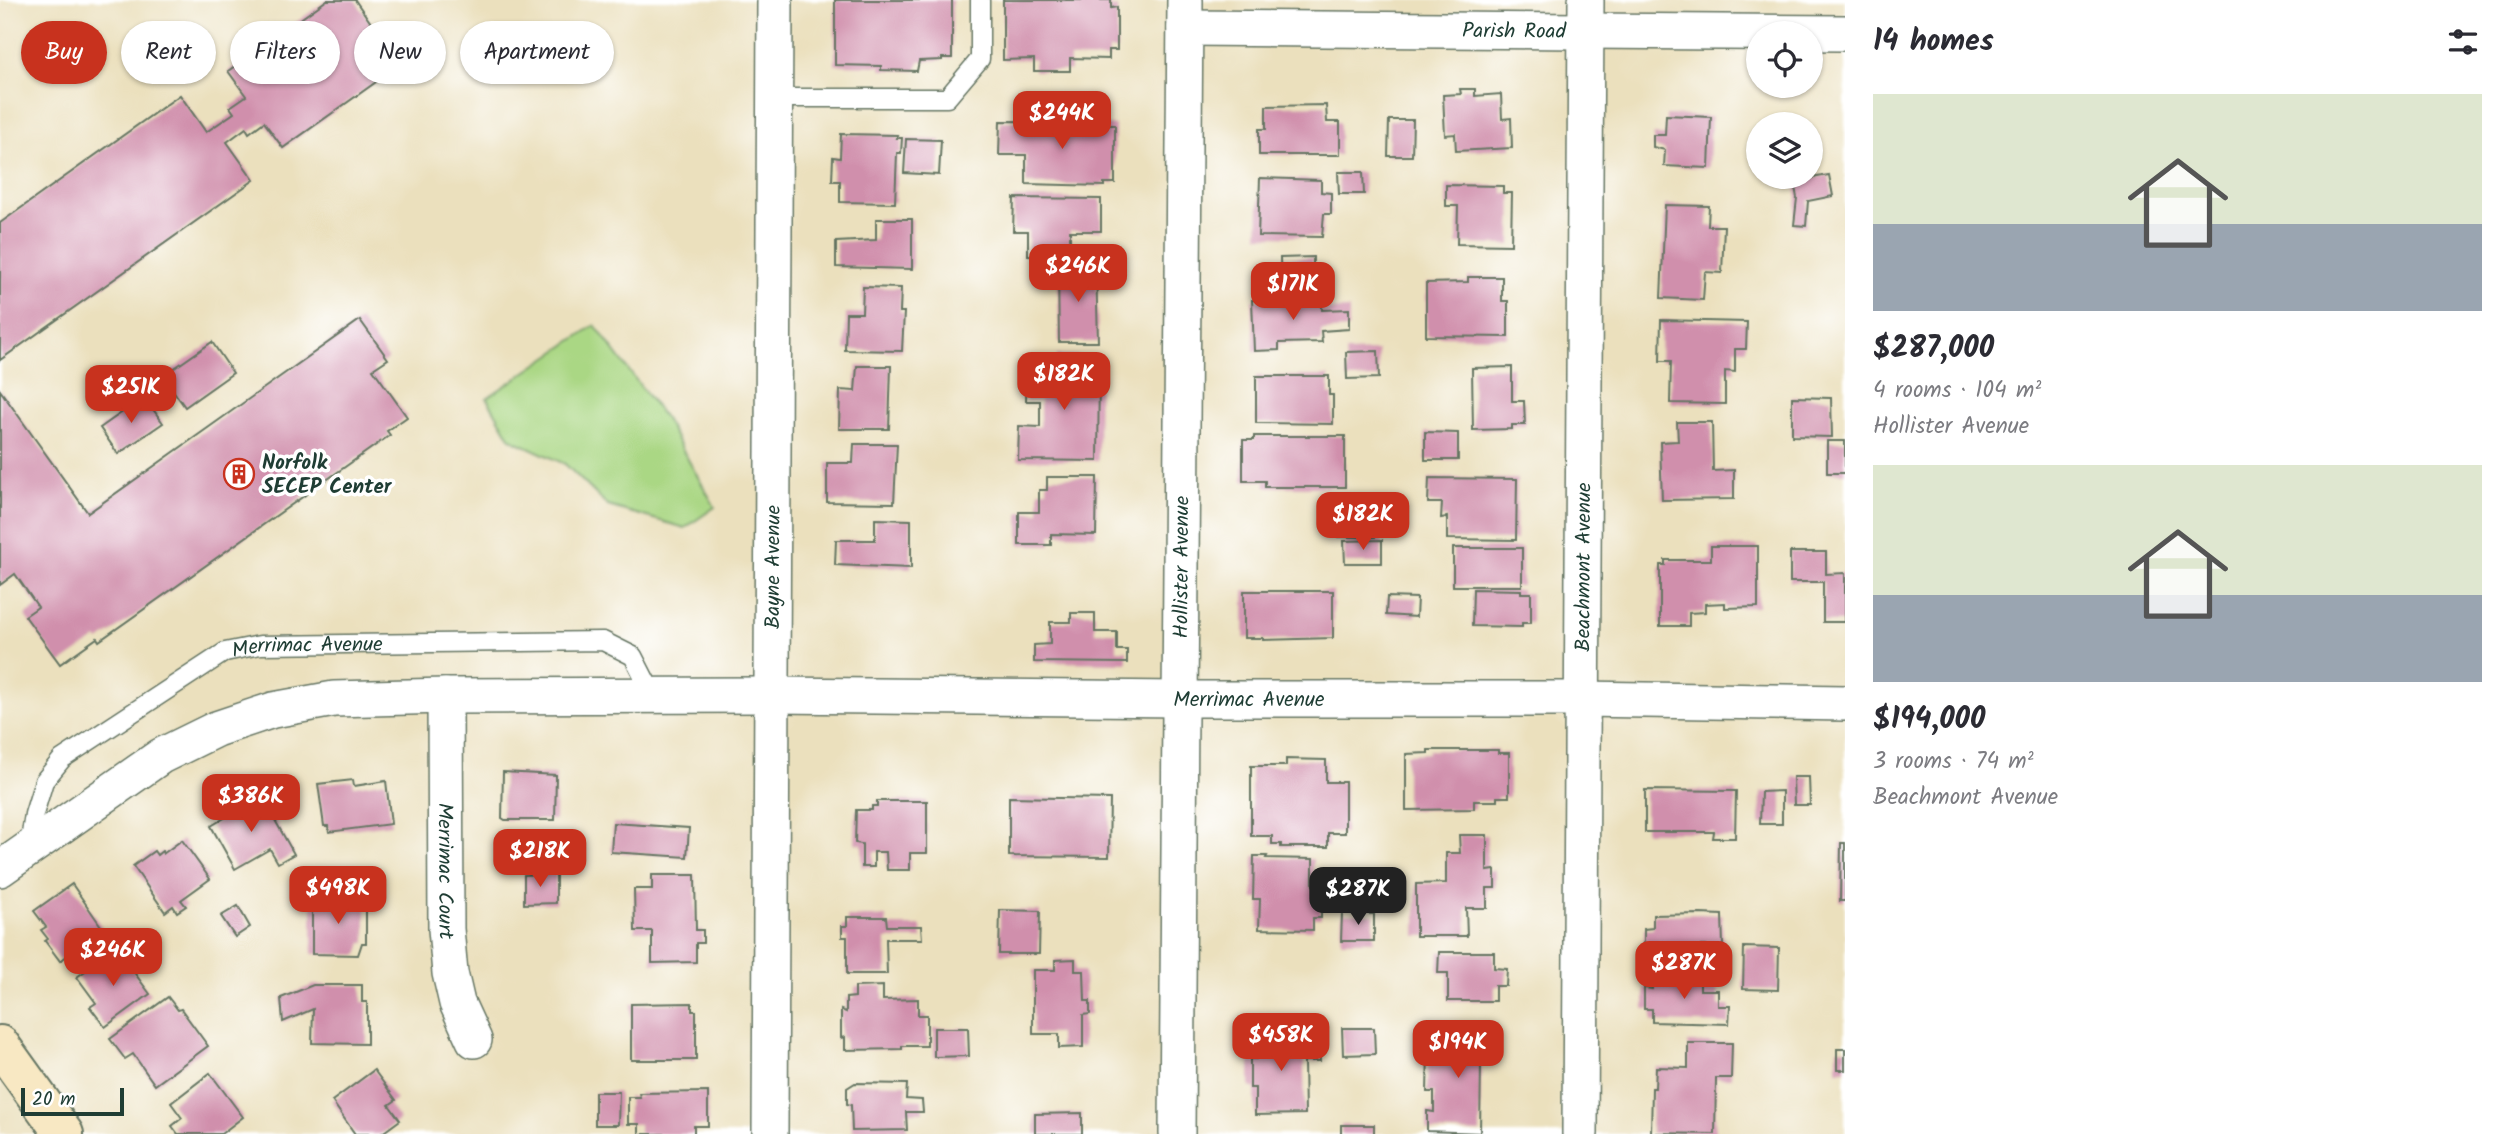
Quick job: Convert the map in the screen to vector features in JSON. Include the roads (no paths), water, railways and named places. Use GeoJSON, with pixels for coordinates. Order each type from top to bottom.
{"type":"FeatureCollection","features":[{"type":"Feature","properties":{"kind":"main road"},"geometry":{"type":"LineString","coordinates":[[0,1045],[64,1134]]}},
{"type":"Feature","properties":{"kind":"street","name":"Bayne Avenue"},"geometry":{"type":"LineString","coordinates":[[770,1134],[775,0]]}},
{"type":"Feature","properties":{"kind":"street","name":"Parish Road"},"geometry":{"type":"LineString","coordinates":[[1185,14],[1586,16],[1845,33]]}},
{"type":"Feature","properties":{"kind":"street","name":"Hollister Avenue"},"geometry":{"type":"LineString","coordinates":[[1177,1134],[1185,14]]}},
{"type":"Feature","properties":{"kind":"street","name":"Beachmont Avenue"},"geometry":{"type":"LineString","coordinates":[[1580,1134],[1580,699],[1586,16]]}},
{"type":"Feature","properties":{"kind":"street","name":"Merrimac Avenue"},"geometry":{"type":"LineString","coordinates":[[0,869],[161,756],[216,729],[273,710],[334,699],[773,695],[1845,703]]}},
{"type":"Feature","properties":{"kind":"street","name":"Merrimac Court"},"geometry":{"type":"LineString","coordinates":[[445,696],[447,940],[450,973],[457,1003],[474,1040]]}},
{"type":"Feature","properties":{"kind":"lane"},"geometry":{"type":"LineString","coordinates":[[774,98],[947,98],[980,59],[980,0]]}},
{"type":"Feature","properties":{"kind":"lane","name":"Merrimac Avenue"},"geometry":{"type":"LineString","coordinates":[[29,847],[34,814],[44,781],[62,759],[225,652],[260,645],[603,641],[633,656],[653,695]]}},
{"type":"Feature","properties":{"kind":"place","name":"Norfolk SECEP Center"},"geometry":{"type":"Point","coordinates":[239,474]}}]}
